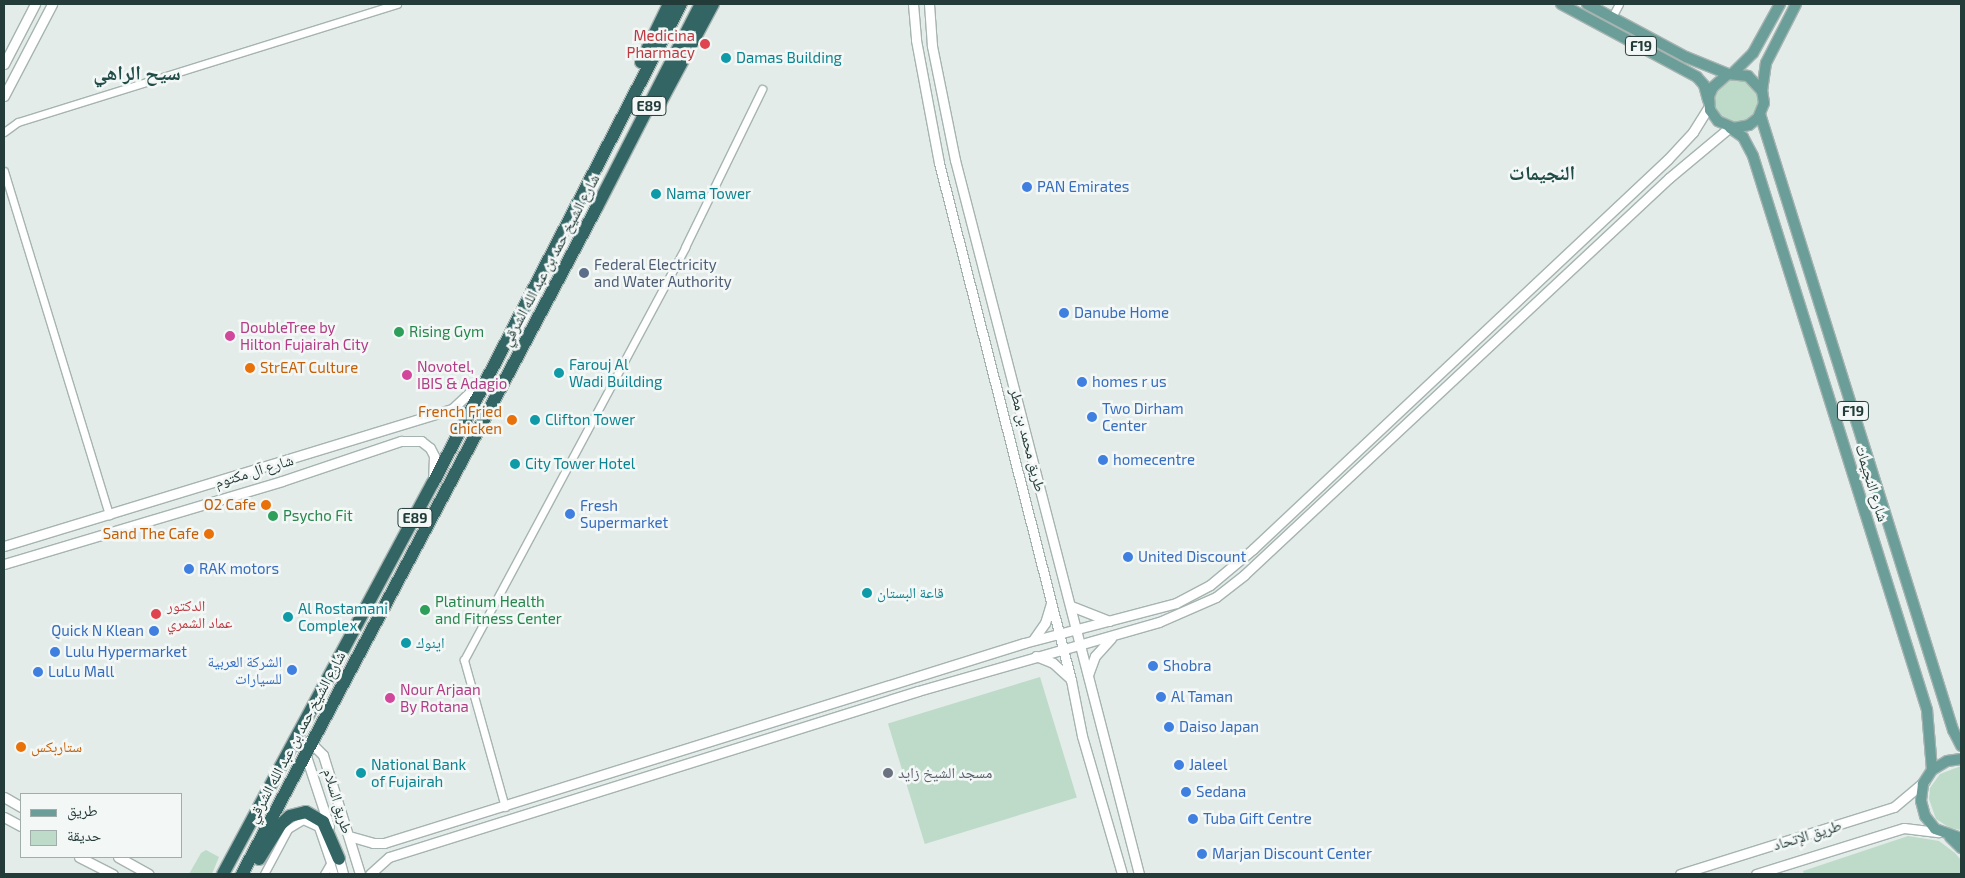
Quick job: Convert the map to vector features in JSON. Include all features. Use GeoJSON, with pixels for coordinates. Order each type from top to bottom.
{"type":"FeatureCollection","features":[{"type":"Feature","properties":{"kind":"highway"},"geometry":{"type":"LineString","coordinates":[[598,158],[668,4]]}},
{"type":"Feature","properties":{"kind":"highway","name":"شارع الشيخ حمد بن عبد الله الشرقي"},"geometry":{"type":"LineString","coordinates":[[240,874],[305,755],[301,744],[302,727],[433,483],[598,158],[681,4]]}},
{"type":"Feature","properties":{"kind":"highway","name":"شارع الشيخ حمد بن عبد الله الشرقي"},"geometry":{"type":"LineString","coordinates":[[223,874],[283,762],[320,727],[597,207],[701,4]]}},
{"type":"Feature","properties":{"kind":"highway"},"geometry":{"type":"LineString","coordinates":[[597,207],[615,186],[713,4]]}},
{"type":"Feature","properties":{"kind":"highway"},"geometry":{"type":"LineString","coordinates":[[320,727],[314,732],[309,727],[358,631],[362,617]]}},
{"type":"Feature","properties":{"kind":"highway"},"geometry":{"type":"LineString","coordinates":[[240,874],[294,764],[291,758],[283,762]]}},
{"type":"Feature","properties":{"kind":"highway"},"geometry":{"type":"LineString","coordinates":[[250,874],[280,825],[298,813],[312,813],[323,822],[335,860]]}},
{"type":"Feature","properties":{"kind":"main road","name":"F19"},"geometry":{"type":"LineString","coordinates":[[1561,4],[1697,77],[1704,85],[1715,118],[1730,128]]}},
{"type":"Feature","properties":{"kind":"main road","name":"F19"},"geometry":{"type":"LineString","coordinates":[[1587,4],[1686,57],[1731,74],[1753,78],[1762,91],[1764,103],[1760,114]]}},
{"type":"Feature","properties":{"kind":"main road"},"geometry":{"type":"LineString","coordinates":[[1709,103],[1712,86],[1731,74],[1754,53],[1780,4]]}},
{"type":"Feature","properties":{"kind":"main road"},"geometry":{"type":"LineString","coordinates":[[1762,91],[1766,63],[1796,4]]}},
{"type":"Feature","properties":{"kind":"main road"},"geometry":{"type":"LineString","coordinates":[[1730,128],[1749,125],[1760,114]]}},
{"type":"Feature","properties":{"kind":"main road","name":"شارع النجيمات"},"geometry":{"type":"LineString","coordinates":[[1760,114],[1952,730],[1961,746]]}},
{"type":"Feature","properties":{"kind":"main road","name":"شارع النجيمات"},"geometry":{"type":"LineString","coordinates":[[1730,128],[1747,145],[1759,174],[1928,710],[1932,770]]}},
{"type":"Feature","properties":{"kind":"main road"},"geometry":{"type":"LineString","coordinates":[[1961,759],[1946,761],[1932,770],[1921,792],[1922,809],[1930,824],[1939,832],[1950,837],[1961,838]]}},
{"type":"Feature","properties":{"kind":"main road"},"geometry":{"type":"LineString","coordinates":[[1950,837],[1961,848]]}},
{"type":"Feature","properties":{"kind":"street"},"geometry":{"type":"LineString","coordinates":[[4,64],[35,4]]}},
{"type":"Feature","properties":{"kind":"street"},"geometry":{"type":"LineString","coordinates":[[4,96],[52,4]]}},
{"type":"Feature","properties":{"kind":"street"},"geometry":{"type":"LineString","coordinates":[[4,132],[18,122],[397,4]]}},
{"type":"Feature","properties":{"kind":"street","name":"طريق محمد بن مطر"},"geometry":{"type":"LineString","coordinates":[[913,4],[916,40],[939,163],[1072,680],[1082,736],[1122,874]]}},
{"type":"Feature","properties":{"kind":"street","name":"طريق محمد بن مطر"},"geometry":{"type":"LineString","coordinates":[[929,4],[932,46],[955,160],[1139,874]]}},
{"type":"Feature","properties":{"kind":"street"},"geometry":{"type":"LineString","coordinates":[[1612,17],[1619,4]]}},
{"type":"Feature","properties":{"kind":"street"},"geometry":{"type":"LineString","coordinates":[[505,807],[464,660],[685,247],[762,88]]}},
{"type":"Feature","properties":{"kind":"street"},"geometry":{"type":"LineString","coordinates":[[349,836],[373,844],[384,843],[505,807],[1033,640],[1111,622],[1176,603],[1210,584],[1253,549],[1668,159],[1693,132],[1709,103]]}},
{"type":"Feature","properties":{"kind":"street"},"geometry":{"type":"LineString","coordinates":[[370,874],[389,857],[922,690],[1036,656],[1081,646],[1187,613],[1216,597],[1244,575],[1663,183],[1730,128]]}},
{"type":"Feature","properties":{"kind":"street"},"geometry":{"type":"LineString","coordinates":[[4,170],[109,515]]}},
{"type":"Feature","properties":{"kind":"street","name":"شارع آل مكتوم"},"geometry":{"type":"LineString","coordinates":[[4,546],[75,526],[452,409],[491,372]]}},
{"type":"Feature","properties":{"kind":"street"},"geometry":{"type":"LineString","coordinates":[[383,447],[390,436],[385,430]]}},
{"type":"Feature","properties":{"kind":"street","name":"شارع آل مكتوم"},"geometry":{"type":"LineString","coordinates":[[4,564],[282,481],[383,447],[410,440],[425,443],[434,456],[433,483]]}},
{"type":"Feature","properties":{"kind":"street"},"geometry":{"type":"LineString","coordinates":[[4,552],[50,539],[75,526]]}},
{"type":"Feature","properties":{"kind":"street"},"geometry":{"type":"LineString","coordinates":[[1033,640],[1045,622],[1052,601]]}},
{"type":"Feature","properties":{"kind":"street"},"geometry":{"type":"LineString","coordinates":[[1071,606],[1086,615],[1111,622]]}},
{"type":"Feature","properties":{"kind":"street"},"geometry":{"type":"LineString","coordinates":[[1088,675],[1098,650],[1114,635]]}},
{"type":"Feature","properties":{"kind":"street"},"geometry":{"type":"LineString","coordinates":[[1036,656],[1053,663],[1072,680]]}},
{"type":"Feature","properties":{"kind":"street"},"geometry":{"type":"LineString","coordinates":[[922,690],[930,681],[924,675]]}},
{"type":"Feature","properties":{"kind":"street"},"geometry":{"type":"LineString","coordinates":[[748,745],[743,737],[754,728]]}},
{"type":"Feature","properties":{"kind":"street","name":"طريق السلام"},"geometry":{"type":"LineString","coordinates":[[301,744],[325,760],[360,874]]}},
{"type":"Feature","properties":{"kind":"street","name":"طريق السلام"},"geometry":{"type":"LineString","coordinates":[[305,755],[335,860],[344,874]]}},
{"type":"Feature","properties":{"kind":"street"},"geometry":{"type":"LineString","coordinates":[[623,784],[628,777],[625,768]]}},
{"type":"Feature","properties":{"kind":"street","name":"طريق اﻹتحاد"},"geometry":{"type":"LineString","coordinates":[[1680,874],[1894,807],[1925,781]]}},
{"type":"Feature","properties":{"kind":"street"},"geometry":{"type":"LineString","coordinates":[[4,797],[20,806]]}},
{"type":"Feature","properties":{"kind":"street"},"geometry":{"type":"LineString","coordinates":[[4,817],[20,825]]}},
{"type":"Feature","properties":{"kind":"street"},"geometry":{"type":"LineString","coordinates":[[264,874],[288,829],[303,820],[318,827],[335,860],[334,874]]}},
{"type":"Feature","properties":{"kind":"street"},"geometry":{"type":"LineString","coordinates":[[447,825],[439,834],[447,839]]}},
{"type":"Feature","properties":{"kind":"street","name":"طريق اﻹتحاد"},"geometry":{"type":"LineString","coordinates":[[1756,874],[1904,828],[1939,832]]}},
{"type":"Feature","properties":{"kind":"street"},"geometry":{"type":"LineString","coordinates":[[81,858],[112,874],[119,858]]}},
{"type":"Feature","properties":{"kind":"street"},"geometry":{"type":"LineString","coordinates":[[121,858],[149,874]]}},
{"type":"Feature","properties":{"kind":"street"},"geometry":{"type":"LineString","coordinates":[[324,874],[335,860]]}},
{"type":"Feature","properties":{"kind":"green space"},"geometry":{"type":"Polygon","coordinates":[[[1740,79],[1752,85],[1757,92],[1757,110],[1752,117],[1745,122],[1732,123],[1724,120],[1717,113],[1714,97],[1717,89],[1724,82],[1740,79]]]}},
{"type":"Feature","properties":{"kind":"green space"},"geometry":{"type":"Polygon","coordinates":[[[1040,677],[1077,797],[925,844],[888,723],[1040,677]]]}},
{"type":"Feature","properties":{"kind":"green space"},"geometry":{"type":"Polygon","coordinates":[[[1961,766],[1961,830],[1950,828],[1936,819],[1929,799],[1930,788],[1940,774],[1961,766]]]}},
{"type":"Feature","properties":{"kind":"green space"},"geometry":{"type":"Polygon","coordinates":[[[1908,836],[1939,841],[1961,860],[1961,874],[1804,874],[1803,871],[1908,836]]]}},
{"type":"Feature","properties":{"kind":"green space"},"geometry":{"type":"Polygon","coordinates":[[[206,850],[219,857],[212,874],[189,874],[201,853],[206,850]]]}},
{"type":"Feature","properties":{"kind":"place","name":"Medicina Pharmacy"},"geometry":{"type":"Point","coordinates":[705,44]}},
{"type":"Feature","properties":{"kind":"place","name":"Damas Building"},"geometry":{"type":"Point","coordinates":[726,58]}},
{"type":"Feature","properties":{"kind":"place","name":"PAN Emirates"},"geometry":{"type":"Point","coordinates":[1027,187]}},
{"type":"Feature","properties":{"kind":"place","name":"Nama Tower"},"geometry":{"type":"Point","coordinates":[656,194]}},
{"type":"Feature","properties":{"kind":"place","name":"Federal Electricity and Water Authority"},"geometry":{"type":"Point","coordinates":[584,273]}},
{"type":"Feature","properties":{"kind":"place","name":"Danube Home"},"geometry":{"type":"Point","coordinates":[1064,313]}},
{"type":"Feature","properties":{"kind":"place","name":"Rising Gym"},"geometry":{"type":"Point","coordinates":[399,332]}},
{"type":"Feature","properties":{"kind":"place","name":"DoubleTree by Hilton Fujairah City"},"geometry":{"type":"Point","coordinates":[230,336]}},
{"type":"Feature","properties":{"kind":"place","name":"StrEAT Culture"},"geometry":{"type":"Point","coordinates":[250,368]}},
{"type":"Feature","properties":{"kind":"place","name":"Farouj Al Wadi Building"},"geometry":{"type":"Point","coordinates":[559,373]}},
{"type":"Feature","properties":{"kind":"place","name":"Novotel, IBIS & Adagio"},"geometry":{"type":"Point","coordinates":[407,375]}},
{"type":"Feature","properties":{"kind":"place","name":"homes r us"},"geometry":{"type":"Point","coordinates":[1082,382]}},
{"type":"Feature","properties":{"kind":"place","name":"Two Dirham Center"},"geometry":{"type":"Point","coordinates":[1092,417]}},
{"type":"Feature","properties":{"kind":"place","name":"French Fried Chicken"},"geometry":{"type":"Point","coordinates":[512,420]}},
{"type":"Feature","properties":{"kind":"place","name":"Clifton Tower"},"geometry":{"type":"Point","coordinates":[535,420]}},
{"type":"Feature","properties":{"kind":"place","name":"homecentre"},"geometry":{"type":"Point","coordinates":[1103,460]}},
{"type":"Feature","properties":{"kind":"place","name":"City Tower Hotel"},"geometry":{"type":"Point","coordinates":[515,464]}},
{"type":"Feature","properties":{"kind":"place","name":"O2 Cafe"},"geometry":{"type":"Point","coordinates":[266,505]}},
{"type":"Feature","properties":{"kind":"place","name":"Fresh Supermarket"},"geometry":{"type":"Point","coordinates":[570,514]}},
{"type":"Feature","properties":{"kind":"place","name":"Psycho Fit"},"geometry":{"type":"Point","coordinates":[273,516]}},
{"type":"Feature","properties":{"kind":"place","name":"Sand The Cafe"},"geometry":{"type":"Point","coordinates":[209,534]}},
{"type":"Feature","properties":{"kind":"place","name":"United Discount"},"geometry":{"type":"Point","coordinates":[1128,557]}},
{"type":"Feature","properties":{"kind":"place","name":"RAK motors"},"geometry":{"type":"Point","coordinates":[189,569]}},
{"type":"Feature","properties":{"kind":"place","name":"قاعة البستان"},"geometry":{"type":"Point","coordinates":[867,593]}},
{"type":"Feature","properties":{"kind":"place","name":"Platinum Health and Fitness Center"},"geometry":{"type":"Point","coordinates":[425,610]}},
{"type":"Feature","properties":{"kind":"place","name":"الدكتور عماد الشمري"},"geometry":{"type":"Point","coordinates":[156,614]}},
{"type":"Feature","properties":{"kind":"place","name":"Al Rostamani Complex"},"geometry":{"type":"Point","coordinates":[288,617]}},
{"type":"Feature","properties":{"kind":"place","name":"Quick N Klean"},"geometry":{"type":"Point","coordinates":[154,631]}},
{"type":"Feature","properties":{"kind":"place","name":"اينوك"},"geometry":{"type":"Point","coordinates":[406,643]}},
{"type":"Feature","properties":{"kind":"place","name":"Lulu Hypermarket"},"geometry":{"type":"Point","coordinates":[55,652]}},
{"type":"Feature","properties":{"kind":"place","name":"Shobra"},"geometry":{"type":"Point","coordinates":[1153,666]}},
{"type":"Feature","properties":{"kind":"place","name":"الشركة العربية للسيارات"},"geometry":{"type":"Point","coordinates":[292,670]}},
{"type":"Feature","properties":{"kind":"place","name":"LuLu Mall"},"geometry":{"type":"Point","coordinates":[38,672]}},
{"type":"Feature","properties":{"kind":"place","name":"Al Taman"},"geometry":{"type":"Point","coordinates":[1161,697]}},
{"type":"Feature","properties":{"kind":"place","name":"Nour Arjaan By Rotana"},"geometry":{"type":"Point","coordinates":[390,698]}},
{"type":"Feature","properties":{"kind":"place","name":"Daiso Japan"},"geometry":{"type":"Point","coordinates":[1169,727]}},
{"type":"Feature","properties":{"kind":"place","name":"ستاربكس"},"geometry":{"type":"Point","coordinates":[21,747]}},
{"type":"Feature","properties":{"kind":"place","name":"Jaleel"},"geometry":{"type":"Point","coordinates":[1179,765]}},
{"type":"Feature","properties":{"kind":"place","name":"National Bank of Fujairah"},"geometry":{"type":"Point","coordinates":[361,773]}},
{"type":"Feature","properties":{"kind":"place","name":"مسجد الشيخ زايد"},"geometry":{"type":"Point","coordinates":[888,773]}},
{"type":"Feature","properties":{"kind":"place","name":"Sedana"},"geometry":{"type":"Point","coordinates":[1186,792]}},
{"type":"Feature","properties":{"kind":"place","name":"Tuba Gift Centre"},"geometry":{"type":"Point","coordinates":[1193,819]}},
{"type":"Feature","properties":{"kind":"place","name":"Marjan Discount Center"},"geometry":{"type":"Point","coordinates":[1202,854]}},
{"type":"Feature","properties":{"kind":"district","name":"سيح الراهي"},"geometry":{"type":"Point","coordinates":[137,72]}},
{"type":"Feature","properties":{"kind":"district","name":"النجيمات"},"geometry":{"type":"Point","coordinates":[1542,172]}}]}
